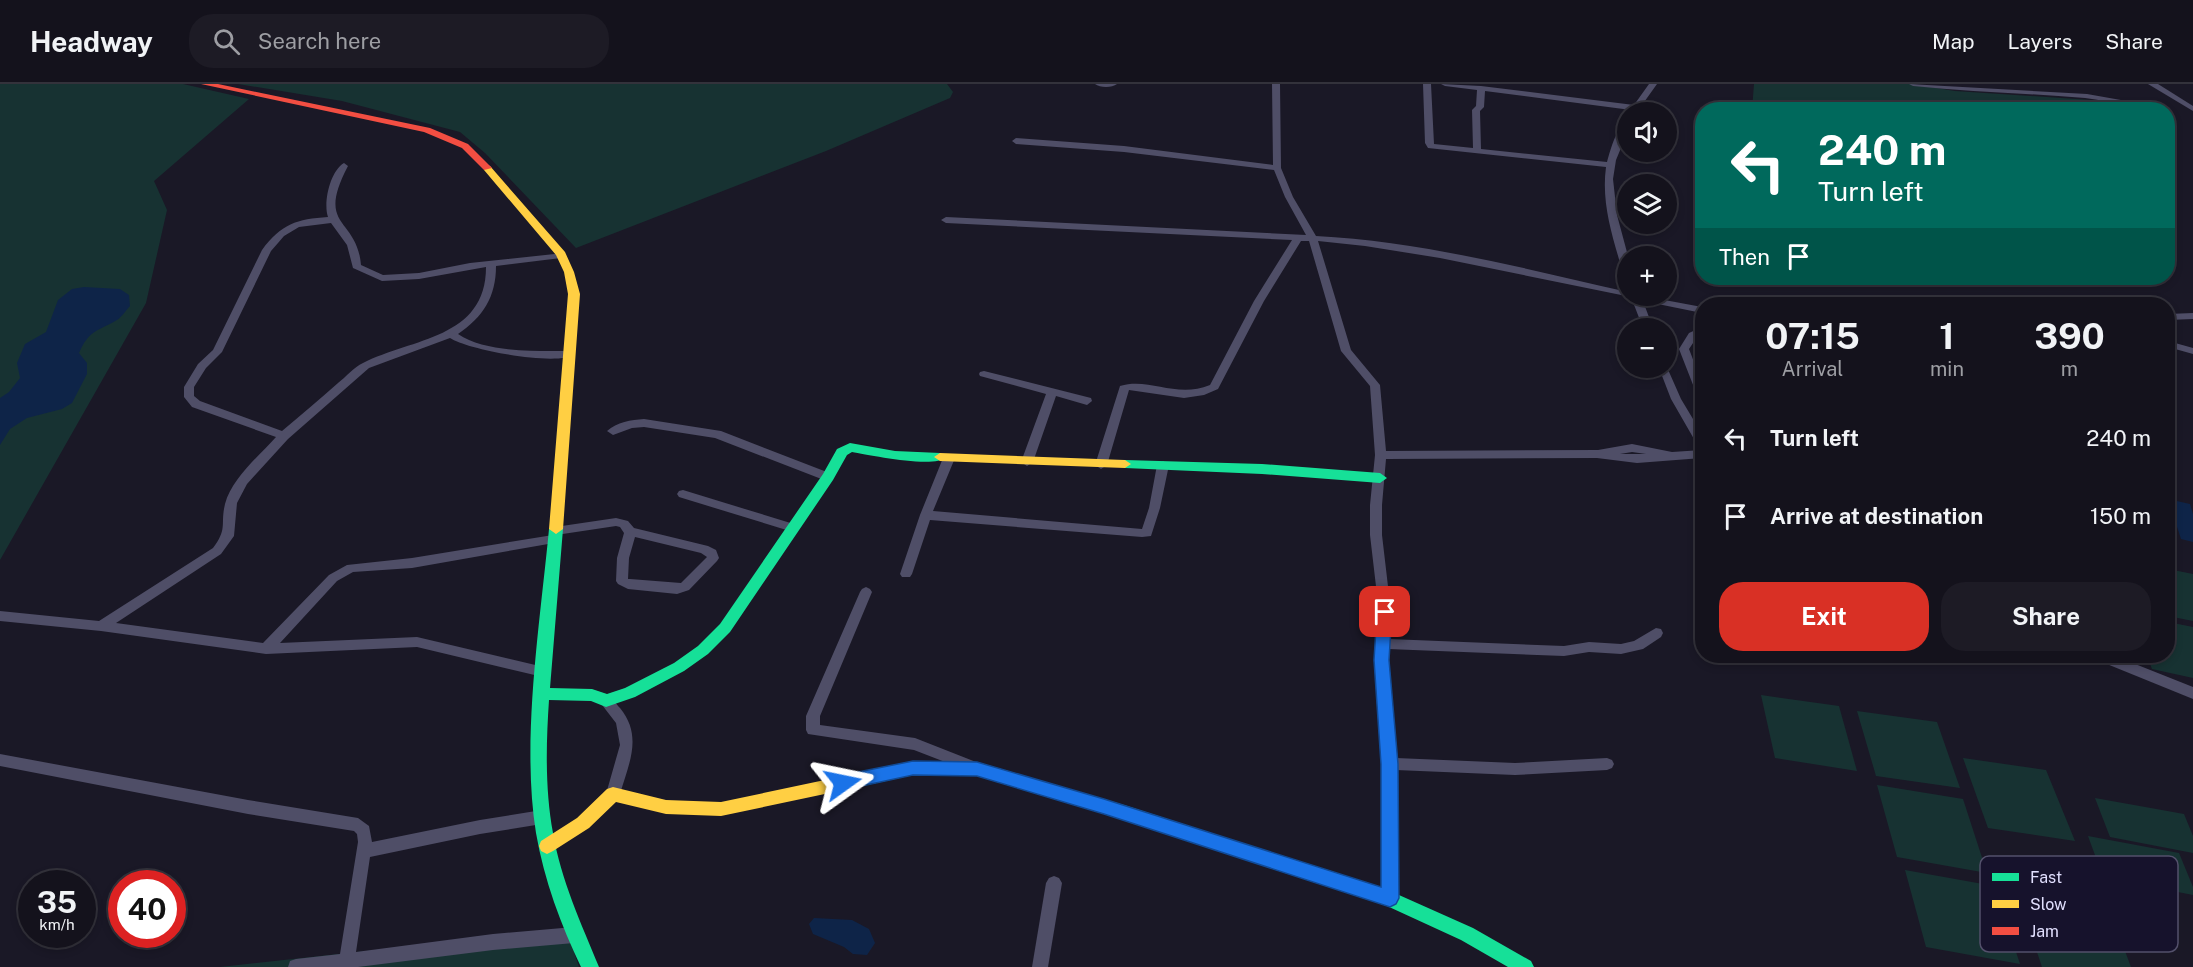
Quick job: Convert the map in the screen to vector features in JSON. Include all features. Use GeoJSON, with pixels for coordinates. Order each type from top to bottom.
{"type":"FeatureCollection","features":[{"type":"Feature","properties":{"kind":"street"},"geometry":{"type":"LineString","coordinates":[[205,84],[446,136],[465,146],[499,179],[561,255],[569,272],[574,294],[539,742],[542,818],[547,846],[574,935],[590,967]]}},
{"type":"Feature","properties":{"kind":"street"},"geometry":{"type":"LineString","coordinates":[[1099,84],[1113,84]]}},
{"type":"Feature","properties":{"kind":"street"},"geometry":{"type":"LineString","coordinates":[[1276,84],[1277,168],[1289,197],[1313,239],[1346,351],[1375,385],[1381,455],[1376,505],[1376,535],[1385,612],[1382,660],[1389,764],[1390,898]]}},
{"type":"Feature","properties":{"kind":"street"},"geometry":{"type":"LineString","coordinates":[[1427,84],[1429,143],[1435,147],[1609,165]]}},
{"type":"Feature","properties":{"kind":"street"},"geometry":{"type":"LineString","coordinates":[[1445,84],[1617,107]]}},
{"type":"Feature","properties":{"kind":"street"},"geometry":{"type":"LineString","coordinates":[[1641,102],[1653,84]]}},
{"type":"Feature","properties":{"kind":"street"},"geometry":{"type":"LineString","coordinates":[[1913,84],[1971,90],[2087,96],[2122,102]]}},
{"type":"Feature","properties":{"kind":"street"},"geometry":{"type":"LineString","coordinates":[[2152,84],[2193,109]]}},
{"type":"Feature","properties":{"kind":"street"},"geometry":{"type":"LineString","coordinates":[[1477,152],[1476,110],[1480,107],[1480,88]]}},
{"type":"Feature","properties":{"kind":"street"},"geometry":{"type":"LineString","coordinates":[[2183,112],[2193,114]]}},
{"type":"Feature","properties":{"kind":"street"},"geometry":{"type":"LineString","coordinates":[[1016,141],[1124,149],[1277,168]]}},
{"type":"Feature","properties":{"kind":"street"},"geometry":{"type":"LineString","coordinates":[[1617,147],[1609,165],[1609,201],[1621,246]]}},
{"type":"Feature","properties":{"kind":"street"},"geometry":{"type":"LineString","coordinates":[[344,166],[334,185],[330,208],[334,220],[355,248],[356,266],[382,278],[419,276],[470,266],[561,255]]}},
{"type":"Feature","properties":{"kind":"street"},"geometry":{"type":"LineString","coordinates":[[284,436],[196,404],[189,397],[189,387],[202,366],[217,352],[267,250],[277,236],[291,225],[307,221],[334,220]]}},
{"type":"Feature","properties":{"kind":"street"},"geometry":{"type":"LineString","coordinates":[[946,220],[1378,244],[1494,265],[1617,293]]}},
{"type":"Feature","properties":{"kind":"street"},"geometry":{"type":"LineString","coordinates":[[1101,465],[1124,388],[1131,386],[1183,395],[1200,394],[1214,387],[1259,301],[1298,238]]}},
{"type":"Feature","properties":{"kind":"street"},"geometry":{"type":"LineString","coordinates":[[101,626],[217,551],[228,536],[231,502],[243,481],[284,436],[365,366],[450,334],[469,322],[485,303],[493,285],[492,264]]}},
{"type":"Feature","properties":{"kind":"street"},"geometry":{"type":"LineString","coordinates":[[1677,305],[1695,309]]}},
{"type":"Feature","properties":{"kind":"street"},"geometry":{"type":"LineString","coordinates":[[2175,317],[2193,316]]}},
{"type":"Feature","properties":{"kind":"street"},"geometry":{"type":"LineString","coordinates":[[450,334],[458,341],[486,347],[570,354]]}},
{"type":"Feature","properties":{"kind":"street"},"geometry":{"type":"LineString","coordinates":[[1695,334],[1684,349],[1695,377]]}},
{"type":"Feature","properties":{"kind":"street"},"geometry":{"type":"LineString","coordinates":[[2175,346],[2193,351]]}},
{"type":"Feature","properties":{"kind":"street"},"geometry":{"type":"LineString","coordinates":[[984,374],[1087,401]]}},
{"type":"Feature","properties":{"kind":"street"},"geometry":{"type":"LineString","coordinates":[[1668,378],[1676,399],[1695,431]]}},
{"type":"Feature","properties":{"kind":"street"},"geometry":{"type":"LineString","coordinates":[[1027,462],[1052,393]]}},
{"type":"Feature","properties":{"kind":"street"},"geometry":{"type":"LineString","coordinates":[[613,431],[630,424],[644,423],[717,434],[828,477]]}},
{"type":"Feature","properties":{"kind":"street"},"geometry":{"type":"LineString","coordinates":[[606,701],[630,693],[679,667],[703,650],[725,628],[828,477],[842,452],[850,447],[895,455],[949,459],[1262,469],[1380,478]]}},
{"type":"Feature","properties":{"kind":"street"},"geometry":{"type":"LineString","coordinates":[[1381,455],[1597,454],[1616,459],[1650,460],[1670,455],[1695,454]]}},
{"type":"Feature","properties":{"kind":"street"},"geometry":{"type":"LineString","coordinates":[[906,574],[926,515],[949,459]]}},
{"type":"Feature","properties":{"kind":"street"},"geometry":{"type":"LineString","coordinates":[[926,515],[1147,533],[1158,497],[1162,465]]}},
{"type":"Feature","properties":{"kind":"street"},"geometry":{"type":"LineString","coordinates":[[683,494],[793,528]]}},
{"type":"Feature","properties":{"kind":"street"},"geometry":{"type":"LineString","coordinates":[[266,649],[333,578],[351,568],[412,563],[616,522],[624,524],[630,532],[694,546],[712,553],[713,558],[685,587],[677,589],[628,584],[622,581],[623,558],[630,532]]}},
{"type":"Feature","properties":{"kind":"street"},"geometry":{"type":"LineString","coordinates":[[866,592],[813,716],[813,730],[915,744],[977,769],[1124,812],[1390,898],[1467,934],[1525,967]]}},
{"type":"Feature","properties":{"kind":"street"},"geometry":{"type":"LineString","coordinates":[[0,616],[101,626],[266,649],[417,642],[543,672]]}},
{"type":"Feature","properties":{"kind":"street"},"geometry":{"type":"LineString","coordinates":[[1383,644],[1564,651],[1589,647],[1621,649],[1638,645],[1656,633]]}},
{"type":"Feature","properties":{"kind":"street"},"geometry":{"type":"LineString","coordinates":[[2119,663],[2193,693]]}},
{"type":"Feature","properties":{"kind":"street"},"geometry":{"type":"LineString","coordinates":[[541,694],[592,695],[606,701],[622,721],[627,745],[613,794],[596,814],[564,838],[547,846]]}},
{"type":"Feature","properties":{"kind":"street"},"geometry":{"type":"LineString","coordinates":[[0,760],[248,807],[358,825],[364,831],[364,851],[347,960]]}},
{"type":"Feature","properties":{"kind":"street"},"geometry":{"type":"LineString","coordinates":[[1389,764],[1515,769],[1607,764]]}},
{"type":"Feature","properties":{"kind":"street"},"geometry":{"type":"LineString","coordinates":[[613,794],[662,808],[691,811],[721,808],[913,768],[977,769]]}},
{"type":"Feature","properties":{"kind":"street"},"geometry":{"type":"LineString","coordinates":[[364,851],[542,818]]}},
{"type":"Feature","properties":{"kind":"street"},"geometry":{"type":"LineString","coordinates":[[1040,967],[1054,883]]}},
{"type":"Feature","properties":{"kind":"street"},"geometry":{"type":"LineString","coordinates":[[296,967],[493,942],[574,935]]}},
{"type":"Feature","properties":{"kind":"green space"},"geometry":{"type":"Polygon","coordinates":[[[0,84],[183,84],[249,99],[154,181],[167,210],[146,303],[0,560],[0,84]]]}},
{"type":"Feature","properties":{"kind":"green space"},"geometry":{"type":"Polygon","coordinates":[[[238,84],[947,84],[953,92],[950,98],[826,151],[576,248],[485,153],[460,132],[342,101],[238,84]]]}},
{"type":"Feature","properties":{"kind":"green space"},"geometry":{"type":"Polygon","coordinates":[[[1754,84],[1912,84],[1955,91],[2091,100],[2093,102],[1753,102],[1754,84]]]}},
{"type":"Feature","properties":{"kind":"green space"},"geometry":{"type":"Polygon","coordinates":[[[2175,570],[2193,574],[2193,621],[2175,617],[2175,570]]]}},
{"type":"Feature","properties":{"kind":"green space"},"geometry":{"type":"Polygon","coordinates":[[[2175,623],[2193,627],[2193,678],[2152,669],[2150,663],[2175,663],[2175,623]]]}},
{"type":"Feature","properties":{"kind":"green space"},"geometry":{"type":"Polygon","coordinates":[[[1761,695],[1839,706],[1857,771],[1775,758],[1761,695]]]}},
{"type":"Feature","properties":{"kind":"green space"},"geometry":{"type":"Polygon","coordinates":[[[1857,711],[1937,722],[1960,788],[1876,776],[1857,711]]]}},
{"type":"Feature","properties":{"kind":"green space"},"geometry":{"type":"Polygon","coordinates":[[[1963,758],[2046,770],[2075,841],[1988,828],[1963,758]]]}},
{"type":"Feature","properties":{"kind":"green space"},"geometry":{"type":"Polygon","coordinates":[[[1877,785],[1963,799],[1981,856],[1980,872],[1897,857],[1877,785]]]}},
{"type":"Feature","properties":{"kind":"green space"},"geometry":{"type":"Polygon","coordinates":[[[2095,798],[2184,814],[2193,836],[2193,853],[2110,837],[2095,798]]]}},
{"type":"Feature","properties":{"kind":"green space"},"geometry":{"type":"Polygon","coordinates":[[[2088,836],[2179,853],[2193,887],[2193,895],[2178,892],[2178,856],[2095,856],[2088,836]]]}},
{"type":"Feature","properties":{"kind":"green space"},"geometry":{"type":"Polygon","coordinates":[[[1905,870],[1980,883],[1980,952],[2016,952],[2020,964],[1926,947],[1905,870]]]}},
{"type":"Feature","properties":{"kind":"green space"},"geometry":{"type":"Polygon","coordinates":[[[566,929],[579,967],[220,967],[566,929]]]}},
{"type":"Feature","properties":{"kind":"green space"},"geometry":{"type":"Polygon","coordinates":[[[2037,952],[2125,952],[2131,967],[2042,967],[2037,952]]]}},
{"type":"Feature","properties":{"kind":"water"},"geometry":{"type":"Polygon","coordinates":[[[84,287],[120,289],[129,295],[130,306],[119,319],[90,335],[83,345],[79,353],[87,363],[87,374],[72,403],[62,409],[27,418],[10,429],[0,445],[0,398],[9,392],[20,378],[17,363],[25,344],[46,332],[58,300],[72,289],[84,287]]]}},
{"type":"Feature","properties":{"kind":"water"},"geometry":{"type":"Polygon","coordinates":[[[2175,501],[2190,504],[2193,514],[2193,542],[2181,539],[2175,521],[2175,501]]]}},
{"type":"Feature","properties":{"kind":"water"},"geometry":{"type":"Polygon","coordinates":[[[814,918],[852,920],[869,929],[875,943],[867,955],[853,954],[844,947],[813,934],[809,924],[814,918]]]}},
{"type":"Feature","properties":{"kind":"traffic: fast"},"geometry":{"type":"LineString","coordinates":[[541,694],[592,695],[606,701],[630,693],[679,667],[703,650],[725,628],[828,477],[842,452],[850,447],[895,455],[940,457]]}},
{"type":"Feature","properties":{"kind":"traffic: fast"},"geometry":{"type":"LineString","coordinates":[[1125,464],[1262,469],[1380,478]]}},
{"type":"Feature","properties":{"kind":"traffic: fast"},"geometry":{"type":"LineString","coordinates":[[556,529],[541,708],[542,815],[548,852],[560,893],[590,967]]}},
{"type":"Feature","properties":{"kind":"traffic: fast"},"geometry":{"type":"LineString","coordinates":[[858,780],[913,768],[977,769],[1124,812],[1390,899],[1467,934],[1525,967]]}},
{"type":"Feature","properties":{"kind":"traffic: slow"},"geometry":{"type":"LineString","coordinates":[[487,168],[561,254],[569,272],[574,294],[556,529]]}},
{"type":"Feature","properties":{"kind":"traffic: slow"},"geometry":{"type":"LineString","coordinates":[[940,457],[1125,464]]}},
{"type":"Feature","properties":{"kind":"traffic: slow"},"geometry":{"type":"LineString","coordinates":[[547,846],[583,823],[613,794],[666,807],[721,809],[858,780]]}},
{"type":"Feature","properties":{"kind":"traffic: jam"},"geometry":{"type":"LineString","coordinates":[[205,84],[427,130],[465,146],[487,168]]}},
{"type":"Feature","properties":{"kind":"route"},"geometry":{"type":"LineString","coordinates":[[843,783],[913,768],[977,769],[1104,806],[1390,898],[1389,764],[1382,660],[1385,612]]}}]}
